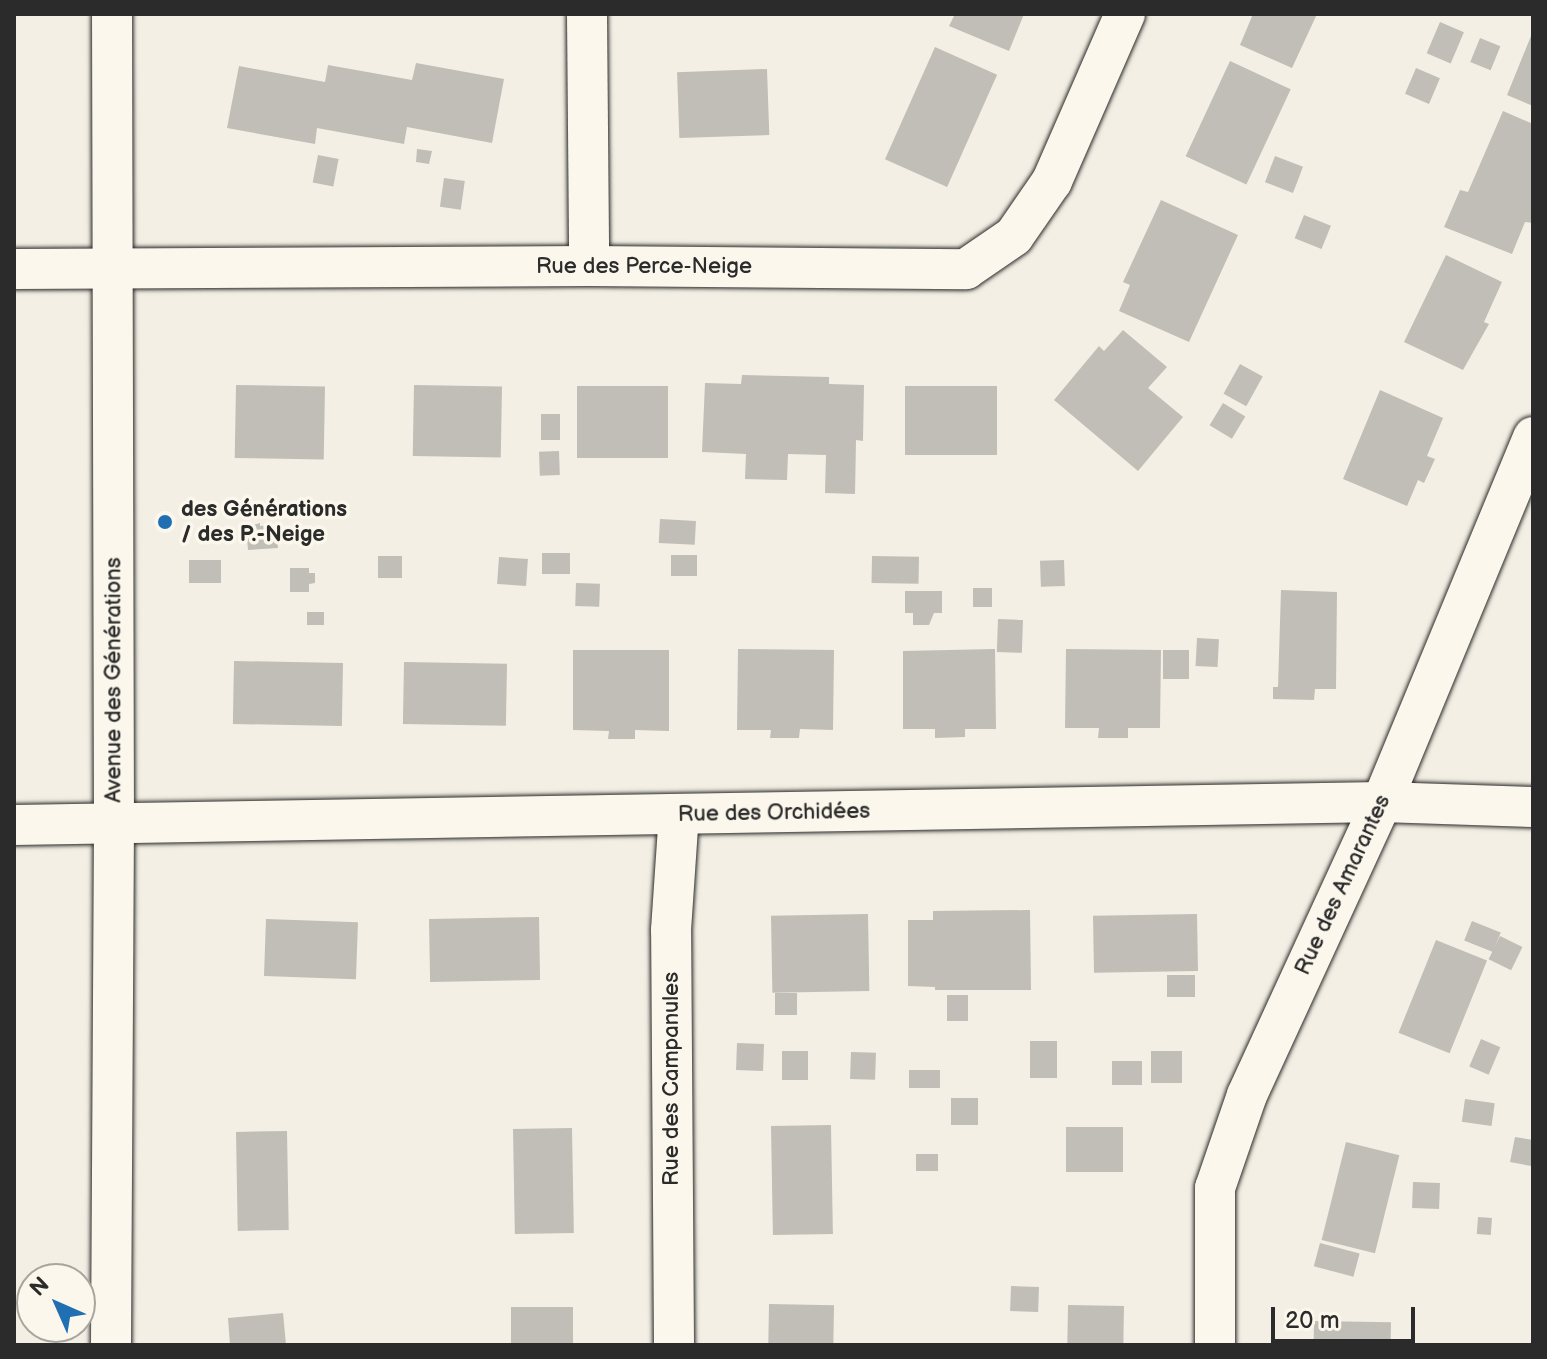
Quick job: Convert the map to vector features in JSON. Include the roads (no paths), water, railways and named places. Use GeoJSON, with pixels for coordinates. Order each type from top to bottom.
{"type":"FeatureCollection","features":[{"type":"Feature","properties":{"kind":"street","name":"Avenue des Générations"},"geometry":{"type":"LineString","coordinates":[[111,1345],[114,826],[112,14]]}},
{"type":"Feature","properties":{"kind":"street"},"geometry":{"type":"LineString","coordinates":[[587,14],[589,266]]}},
{"type":"Feature","properties":{"kind":"street","name":"Rue des Perce-Neige"},"geometry":{"type":"LineString","coordinates":[[14,269],[589,266],[966,269],[1014,236],[1052,181],[1125,14]]}},
{"type":"Feature","properties":{"kind":"street","name":"Rue des Amarantes"},"geometry":{"type":"LineString","coordinates":[[1215,1345],[1215,1188],[1247,1095],[1382,802],[1533,437]]}},
{"type":"Feature","properties":{"kind":"street","name":"Rue des Orchidées"},"geometry":{"type":"LineString","coordinates":[[14,825],[114,826],[1382,802],[1533,807]]}},
{"type":"Feature","properties":{"kind":"street","name":"Rue des Campanules"},"geometry":{"type":"LineString","coordinates":[[674,1345],[671,930],[679,814]]}},
{"type":"Feature","properties":{"kind":"place","name":"des Générations / des P.-Neige"},"geometry":{"type":"Point","coordinates":[165,522]}}]}
